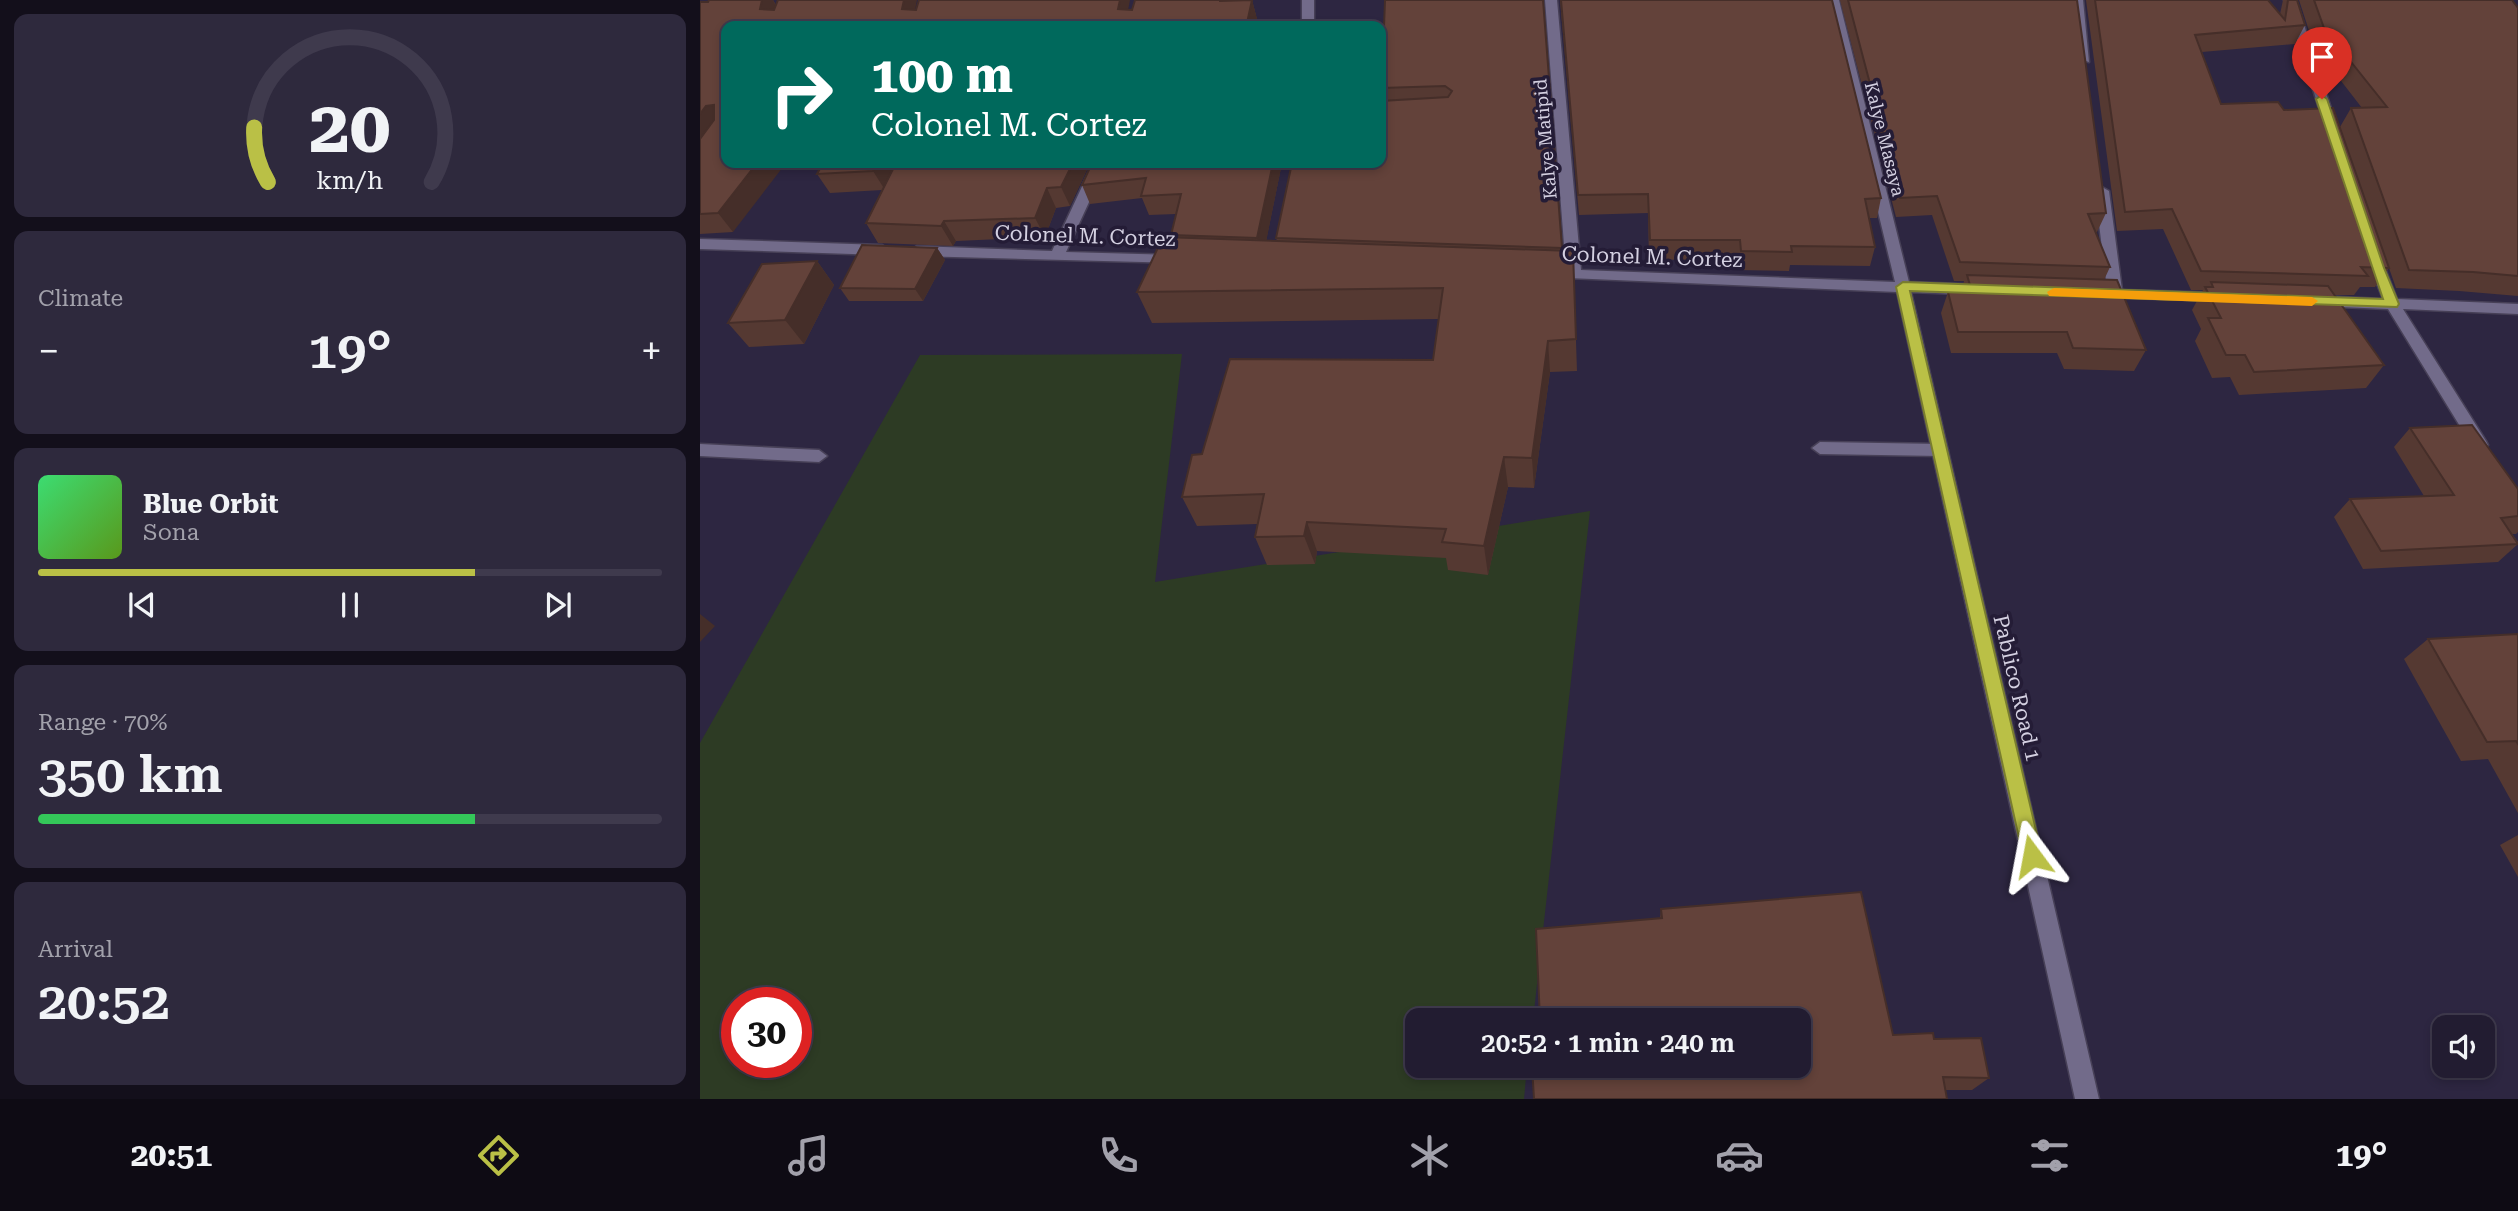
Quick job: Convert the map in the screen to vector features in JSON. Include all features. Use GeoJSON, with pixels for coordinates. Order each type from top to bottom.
{"type":"FeatureCollection","features":[{"type":"Feature","properties":{"kind":"street"},"geometry":{"type":"LineString","coordinates":[[1308,0],[1308,21]]}},
{"type":"Feature","properties":{"kind":"street","name":"Kalye Matipid"},"geometry":{"type":"LineString","coordinates":[[1551,0],[1574,275]]}},
{"type":"Feature","properties":{"kind":"street","name":"Kalye Masaya"},"geometry":{"type":"LineString","coordinates":[[1833,0],[1903,287]]}},
{"type":"Feature","properties":{"kind":"street"},"geometry":{"type":"LineString","coordinates":[[2077,0],[2086,67]]}},
{"type":"Feature","properties":{"kind":"street"},"geometry":{"type":"LineString","coordinates":[[2290,0],[2337,145]]}},
{"type":"Feature","properties":{"kind":"street"},"geometry":{"type":"LineString","coordinates":[[1057,256],[1098,168]]}},
{"type":"Feature","properties":{"kind":"street"},"geometry":{"type":"LineString","coordinates":[[2100,174],[2115,295]]}},
{"type":"Feature","properties":{"kind":"street","name":"Colonel M. Cortez"},"geometry":{"type":"LineString","coordinates":[[700,244],[863,244],[1057,256],[1191,260]]}},
{"type":"Feature","properties":{"kind":"street"},"geometry":{"type":"LineString","coordinates":[[2369,244],[2392,304],[2490,461]]}},
{"type":"Feature","properties":{"kind":"street","name":"Colonel M. Cortez"},"geometry":{"type":"LineString","coordinates":[[1533,273],[1996,290]]}},
{"type":"Feature","properties":{"kind":"street","name":"Pablico Road 1"},"geometry":{"type":"LineString","coordinates":[[1903,287],[2087,1099]]}},
{"type":"Feature","properties":{"kind":"street"},"geometry":{"type":"LineString","coordinates":[[2089,294],[2240,299]]}},
{"type":"Feature","properties":{"kind":"street"},"geometry":{"type":"LineString","coordinates":[[2295,301],[2518,309]]}},
{"type":"Feature","properties":{"kind":"street"},"geometry":{"type":"LineString","coordinates":[[1820,448],[1940,450]]}},
{"type":"Feature","properties":{"kind":"street"},"geometry":{"type":"LineString","coordinates":[[700,450],[819,456]]}},
{"type":"Feature","properties":{"kind":"green space"},"geometry":{"type":"Polygon","coordinates":[[[1182,354],[1155,582],[1590,511],[1534,1008],[1405,1008],[1405,1078],[1526,1078],[1524,1099],[700,1099],[700,743],[920,355],[1182,354]]]}},
{"type":"Feature","properties":{"kind":"building"},"geometry":{"type":"Polygon","coordinates":[[[762,0],[760,9],[774,10],[778,0],[904,0],[902,9],[916,10],[919,0],[1120,0],[1118,9],[1132,10],[1135,0],[1252,0],[1247,21],[721,21],[721,168],[753,168],[718,213],[700,214],[700,139],[714,120],[714,105],[706,106],[700,114],[700,2],[762,0]]]}},
{"type":"Feature","properties":{"kind":"building"},"geometry":{"type":"Polygon","coordinates":[[[1385,0],[1543,0],[1562,248],[1276,238],[1291,168],[1386,168],[1386,101],[1448,97],[1452,91],[1445,86],[1386,88],[1385,0]]]}},
{"type":"Feature","properties":{"kind":"building"},"geometry":{"type":"Polygon","coordinates":[[[1561,0],[1832,0],[1881,198],[1865,199],[1875,247],[1791,246],[1792,252],[1741,251],[1740,240],[1650,240],[1648,194],[1578,195],[1561,0]]]}},
{"type":"Feature","properties":{"kind":"building"},"geometry":{"type":"Polygon","coordinates":[[[1848,0],[2077,0],[2106,213],[2088,214],[2110,267],[1960,262],[1937,196],[1900,198],[1848,0]]]}},
{"type":"Feature","properties":{"kind":"building"},"geometry":{"type":"Polygon","coordinates":[[[2095,0],[2268,0],[2285,20],[2288,0],[2297,0],[2305,25],[2195,35],[2221,104],[2278,102],[2284,110],[2333,108],[2389,268],[2361,267],[2368,276],[2201,271],[2172,209],[2125,212],[2095,0]]]}},
{"type":"Feature","properties":{"kind":"building"},"geometry":{"type":"Polygon","coordinates":[[[2314,0],[2512,0],[2518,8],[2518,276],[2409,270],[2351,108],[2387,107],[2324,28],[2314,0]]]}},
{"type":"Feature","properties":{"kind":"building"},"geometry":{"type":"Polygon","coordinates":[[[820,168],[875,168],[873,171],[817,174],[820,168]]]}},
{"type":"Feature","properties":{"kind":"building"},"geometry":{"type":"Polygon","coordinates":[[[894,168],[1070,168],[1061,187],[1047,188],[1035,218],[944,221],[941,226],[866,223],[894,168]]]}},
{"type":"Feature","properties":{"kind":"building"},"geometry":{"type":"Polygon","coordinates":[[[1090,168],[1272,168],[1257,238],[1171,235],[1181,194],[1141,196],[1146,178],[1082,185],[1090,168]]]}},
{"type":"Feature","properties":{"kind":"building"},"geometry":{"type":"Polygon","coordinates":[[[1163,237],[1573,251],[1576,339],[1548,341],[1532,458],[1504,457],[1484,546],[1442,542],[1446,529],[1307,522],[1304,536],[1255,537],[1264,494],[1182,497],[1192,455],[1202,454],[1230,359],[1433,360],[1443,288],[1137,292],[1163,237]]]}},
{"type":"Feature","properties":{"kind":"building"},"geometry":{"type":"Polygon","coordinates":[[[862,245],[937,248],[915,289],[840,288],[862,245]]]}},
{"type":"Feature","properties":{"kind":"building"},"geometry":{"type":"Polygon","coordinates":[[[817,261],[785,320],[728,323],[762,264],[817,261]]]}},
{"type":"Feature","properties":{"kind":"building"},"geometry":{"type":"Polygon","coordinates":[[[1967,275],[2117,280],[2146,350],[2073,348],[2067,332],[1958,332],[1948,292],[1972,292],[1967,275]]]}},
{"type":"Feature","properties":{"kind":"building"},"geometry":{"type":"Polygon","coordinates":[[[2211,282],[2328,286],[2384,365],[2254,372],[2245,355],[2226,355],[2208,318],[2221,318],[2205,287],[2213,287],[2211,282]]]}},
{"type":"Feature","properties":{"kind":"building"},"geometry":{"type":"Polygon","coordinates":[[[2472,425],[2518,489],[2518,516],[2501,518],[2518,544],[2381,551],[2350,499],[2454,495],[2410,428],[2472,425]]]}},
{"type":"Feature","properties":{"kind":"building"},"geometry":{"type":"Polygon","coordinates":[[[2518,634],[2518,744],[2516,741],[2487,742],[2428,639],[2518,634]]]}},
{"type":"Feature","properties":{"kind":"building"},"geometry":{"type":"Polygon","coordinates":[[[1861,892],[1893,1035],[1933,1033],[1934,1039],[1981,1038],[1989,1078],[1943,1077],[1947,1099],[1534,1099],[1533,1078],[1811,1078],[1811,1008],[1539,1008],[1536,929],[1662,918],[1661,909],[1861,892]]]}},
{"type":"Feature","properties":{"kind":"slow traffic"},"geometry":{"type":"LineString","coordinates":[[2054,292],[2312,301]]}},
{"type":"Feature","properties":{"kind":"route"},"geometry":{"type":"LineString","coordinates":[[2032,856],[1903,287],[2392,304],[2377,268],[2322,99]]}}]}
